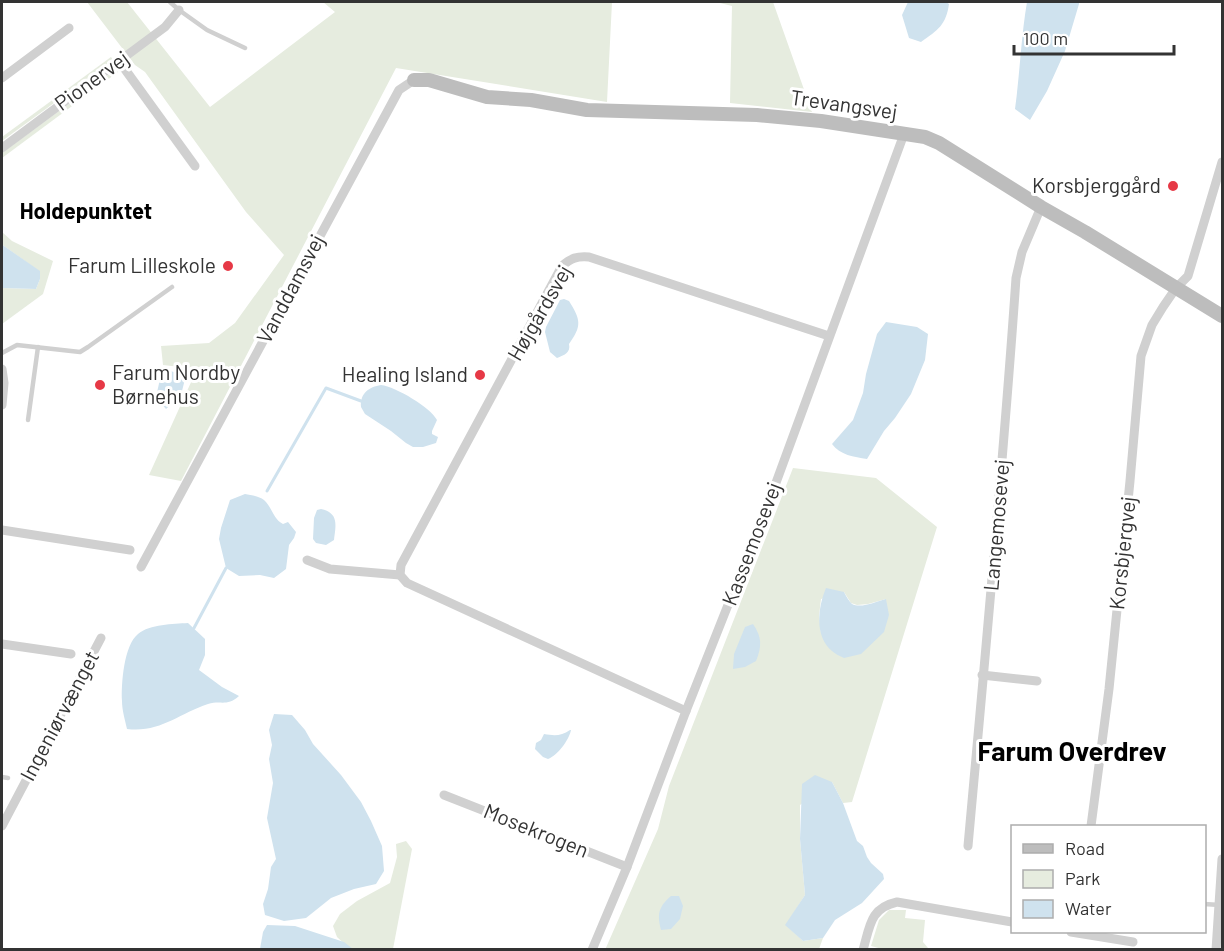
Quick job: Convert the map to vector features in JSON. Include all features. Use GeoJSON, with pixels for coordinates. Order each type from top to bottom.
{"type":"FeatureCollection","features":[{"type":"Feature","properties":{"kind":"street","name":"Pionervej"},"geometry":{"type":"LineString","coordinates":[[2,148],[165,27],[179,10]]}},
{"type":"Feature","properties":{"kind":"street"},"geometry":{"type":"LineString","coordinates":[[2,78],[69,28]]}},
{"type":"Feature","properties":{"kind":"street"},"geometry":{"type":"LineString","coordinates":[[119,62],[195,166]]}},
{"type":"Feature","properties":{"kind":"street","name":"Trevangsvej"},"geometry":{"type":"LineString","coordinates":[[414,80],[429,80],[487,97],[531,100],[587,110],[758,115],[821,121],[925,137],[939,143],[1222,316]]}},
{"type":"Feature","properties":{"kind":"street","name":"Vanddamsvej"},"geometry":{"type":"LineString","coordinates":[[141,567],[399,90],[414,80]]}},
{"type":"Feature","properties":{"kind":"street","name":"Kassemosevej"},"geometry":{"type":"LineString","coordinates":[[592,950],[627,867],[770,499],[904,134]]}},
{"type":"Feature","properties":{"kind":"street","name":"Korsbjergvej"},"geometry":{"type":"LineString","coordinates":[[1091,825],[1110,689],[1141,356],[1152,325],[1176,288],[1188,276],[1222,162]]}},
{"type":"Feature","properties":{"kind":"street","name":"Langemosevej"},"geometry":{"type":"LineString","coordinates":[[968,846],[1005,436],[1016,278],[1022,252],[1041,207]]}},
{"type":"Feature","properties":{"kind":"street","name":"Højgårdsvej"},"geometry":{"type":"LineString","coordinates":[[400,575],[401,565],[562,266],[570,259],[578,256],[589,257],[829,336]]}},
{"type":"Feature","properties":{"kind":"street"},"geometry":{"type":"LineString","coordinates":[[2,369],[4,383],[2,405]]}},
{"type":"Feature","properties":{"kind":"street"},"geometry":{"type":"LineString","coordinates":[[2,530],[130,550]]}},
{"type":"Feature","properties":{"kind":"street"},"geometry":{"type":"LineString","coordinates":[[307,560],[330,569],[400,575],[407,583],[686,711]]}},
{"type":"Feature","properties":{"kind":"street","name":"Ingeniørvænget"},"geometry":{"type":"LineString","coordinates":[[2,826],[101,638]]}},
{"type":"Feature","properties":{"kind":"street"},"geometry":{"type":"LineString","coordinates":[[2,644],[71,654]]}},
{"type":"Feature","properties":{"kind":"street"},"geometry":{"type":"LineString","coordinates":[[982,675],[1038,681]]}},
{"type":"Feature","properties":{"kind":"street","name":"Mosekrogen"},"geometry":{"type":"LineString","coordinates":[[444,795],[627,867]]}},
{"type":"Feature","properties":{"kind":"street"},"geometry":{"type":"LineString","coordinates":[[1216,950],[1222,860]]}},
{"type":"Feature","properties":{"kind":"street"},"geometry":{"type":"LineString","coordinates":[[863,950],[873,918],[879,909],[897,902],[1011,922]]}},
{"type":"Feature","properties":{"kind":"street"},"geometry":{"type":"LineString","coordinates":[[1077,933],[1133,942]]}},
{"type":"Feature","properties":{"kind":"street"},"geometry":{"type":"LineString","coordinates":[[1112,950],[1113,939]]}},
{"type":"Feature","properties":{"kind":"lane"},"geometry":{"type":"LineString","coordinates":[[170,2],[207,30],[245,48]]}},
{"type":"Feature","properties":{"kind":"lane"},"geometry":{"type":"LineString","coordinates":[[2,353],[17,345],[80,352],[172,287]]}},
{"type":"Feature","properties":{"kind":"lane"},"geometry":{"type":"LineString","coordinates":[[28,420],[38,347]]}},
{"type":"Feature","properties":{"kind":"lane"},"geometry":{"type":"LineString","coordinates":[[1206,904],[1220,905]]}},
{"type":"Feature","properties":{"kind":"green space"},"geometry":{"type":"Polygon","coordinates":[[[87,2],[127,2],[210,107],[335,12],[323,2],[612,2],[607,102],[396,68],[181,481],[149,475],[197,369],[163,365],[161,346],[209,343],[235,323],[284,255],[246,212],[145,72],[135,65],[87,2]]]}},
{"type":"Feature","properties":{"kind":"green space"},"geometry":{"type":"Polygon","coordinates":[[[716,2],[773,2],[812,112],[730,103],[732,6],[716,2]]]}},
{"type":"Feature","properties":{"kind":"green space"},"geometry":{"type":"Polygon","coordinates":[[[111,57],[113,60],[2,141],[2,137],[111,57]]]}},
{"type":"Feature","properties":{"kind":"green space"},"geometry":{"type":"Polygon","coordinates":[[[116,69],[118,72],[2,158],[2,153],[116,69]]]}},
{"type":"Feature","properties":{"kind":"green space"},"geometry":{"type":"Polygon","coordinates":[[[2,232],[12,241],[53,261],[43,294],[2,324],[2,288],[36,289],[40,279],[39,271],[2,245],[2,232]]]}},
{"type":"Feature","properties":{"kind":"green space"},"geometry":{"type":"Polygon","coordinates":[[[793,468],[876,478],[937,527],[852,802],[843,803],[832,782],[800,805],[800,839],[805,895],[786,925],[803,941],[823,938],[819,949],[605,950],[658,829],[669,786],[793,468]],[[844,592],[821,599],[819,616],[821,633],[886,599],[868,604],[851,603],[844,592]]]}},
{"type":"Feature","properties":{"kind":"green space"},"geometry":{"type":"Polygon","coordinates":[[[406,841],[412,849],[393,949],[350,949],[337,937],[333,926],[340,914],[357,901],[390,883],[397,857],[396,844],[406,841]]]}},
{"type":"Feature","properties":{"kind":"green space"},"geometry":{"type":"Polygon","coordinates":[[[889,910],[906,910],[905,918],[925,920],[923,942],[928,948],[936,949],[882,949],[871,946],[879,920],[889,910]]]}},
{"type":"Feature","properties":{"kind":"water"},"geometry":{"type":"Polygon","coordinates":[[[908,2],[946,2],[949,4],[946,17],[940,26],[921,42],[909,38],[902,15],[908,2]]]}},
{"type":"Feature","properties":{"kind":"water"},"geometry":{"type":"Polygon","coordinates":[[[1027,2],[1079,2],[1065,51],[1047,91],[1030,120],[1015,109],[1027,2]]]}},
{"type":"Feature","properties":{"kind":"water"},"geometry":{"type":"Polygon","coordinates":[[[2,245],[40,271],[36,289],[2,288],[2,245]]]}},
{"type":"Feature","properties":{"kind":"water"},"geometry":{"type":"Polygon","coordinates":[[[560,300],[569,301],[576,313],[578,327],[569,344],[568,352],[557,358],[550,352],[545,332],[560,300]]]}},
{"type":"Feature","properties":{"kind":"water"},"geometry":{"type":"Polygon","coordinates":[[[886,322],[917,327],[928,334],[925,360],[911,394],[867,459],[843,453],[832,444],[853,420],[863,393],[877,334],[886,322]]]}},
{"type":"Feature","properties":{"kind":"water"},"geometry":{"type":"Polygon","coordinates":[[[170,371],[186,375],[181,395],[166,409],[156,397],[160,379],[170,371]]]}},
{"type":"Feature","properties":{"kind":"water"},"geometry":{"type":"Polygon","coordinates":[[[381,385],[412,398],[433,415],[437,420],[432,431],[432,434],[438,437],[436,443],[413,447],[365,414],[361,407],[364,394],[369,389],[381,385]]]}},
{"type":"Feature","properties":{"kind":"water"},"geometry":{"type":"Polygon","coordinates":[[[245,494],[264,500],[277,519],[283,524],[288,522],[296,532],[289,545],[286,569],[274,578],[260,575],[239,576],[226,568],[219,539],[221,528],[230,500],[245,494]]]}},
{"type":"Feature","properties":{"kind":"water"},"geometry":{"type":"Polygon","coordinates":[[[321,509],[331,513],[335,520],[334,540],[326,545],[316,543],[313,539],[314,518],[317,510],[321,509]]]}},
{"type":"Feature","properties":{"kind":"water"},"geometry":{"type":"Polygon","coordinates":[[[826,588],[844,592],[851,603],[856,605],[886,599],[889,615],[884,632],[861,654],[844,658],[832,651],[822,638],[819,621],[826,588]]]}},
{"type":"Feature","properties":{"kind":"water"},"geometry":{"type":"Polygon","coordinates":[[[188,623],[205,639],[205,655],[199,670],[239,696],[227,702],[208,704],[169,722],[149,728],[127,729],[122,708],[122,685],[124,665],[133,639],[149,628],[188,623]]]}},
{"type":"Feature","properties":{"kind":"water"},"geometry":{"type":"Polygon","coordinates":[[[753,624],[760,642],[756,661],[745,667],[733,669],[734,654],[745,627],[753,624]]]}},
{"type":"Feature","properties":{"kind":"water"},"geometry":{"type":"Polygon","coordinates":[[[274,714],[292,715],[361,802],[382,846],[384,871],[376,884],[331,898],[306,918],[284,921],[265,915],[263,904],[271,867],[276,859],[267,818],[273,783],[269,759],[272,745],[269,730],[274,714]]]}},
{"type":"Feature","properties":{"kind":"water"},"geometry":{"type":"Polygon","coordinates":[[[571,730],[565,743],[552,757],[548,759],[543,757],[535,749],[536,743],[544,734],[558,735],[571,730]]]}},
{"type":"Feature","properties":{"kind":"water"},"geometry":{"type":"Polygon","coordinates":[[[815,775],[832,782],[843,803],[857,841],[863,846],[871,863],[883,874],[884,879],[862,903],[835,920],[823,938],[803,941],[785,925],[805,895],[800,839],[802,784],[815,775]]]}},
{"type":"Feature","properties":{"kind":"water"},"geometry":{"type":"Polygon","coordinates":[[[671,896],[679,896],[683,906],[680,919],[671,929],[661,930],[660,912],[663,904],[671,896]]]}},
{"type":"Feature","properties":{"kind":"water"},"geometry":{"type":"Polygon","coordinates":[[[267,925],[295,926],[344,942],[353,949],[260,949],[263,932],[267,925]]]}},
{"type":"Feature","properties":{"kind":"waterway"},"geometry":{"type":"LineString","coordinates":[[267,491],[326,388],[361,401]]}},
{"type":"Feature","properties":{"kind":"waterway"},"geometry":{"type":"LineString","coordinates":[[194,628],[226,568]]}},
{"type":"Feature","properties":{"kind":"place","name":"Korsbjerggård"},"geometry":{"type":"Point","coordinates":[1173,186]}},
{"type":"Feature","properties":{"kind":"place","name":"Farum Lilleskole"},"geometry":{"type":"Point","coordinates":[228,266]}},
{"type":"Feature","properties":{"kind":"place","name":"Healing Island"},"geometry":{"type":"Point","coordinates":[480,375]}},
{"type":"Feature","properties":{"kind":"place","name":"Farum Nordby Børnehus"},"geometry":{"type":"Point","coordinates":[100,385]}},
{"type":"Feature","properties":{"kind":"district","name":"Holdepunktet"},"geometry":{"type":"Point","coordinates":[86,211]}},
{"type":"Feature","properties":{"kind":"district","name":"Farum Overdrev"},"geometry":{"type":"Point","coordinates":[1072,752]}}]}
